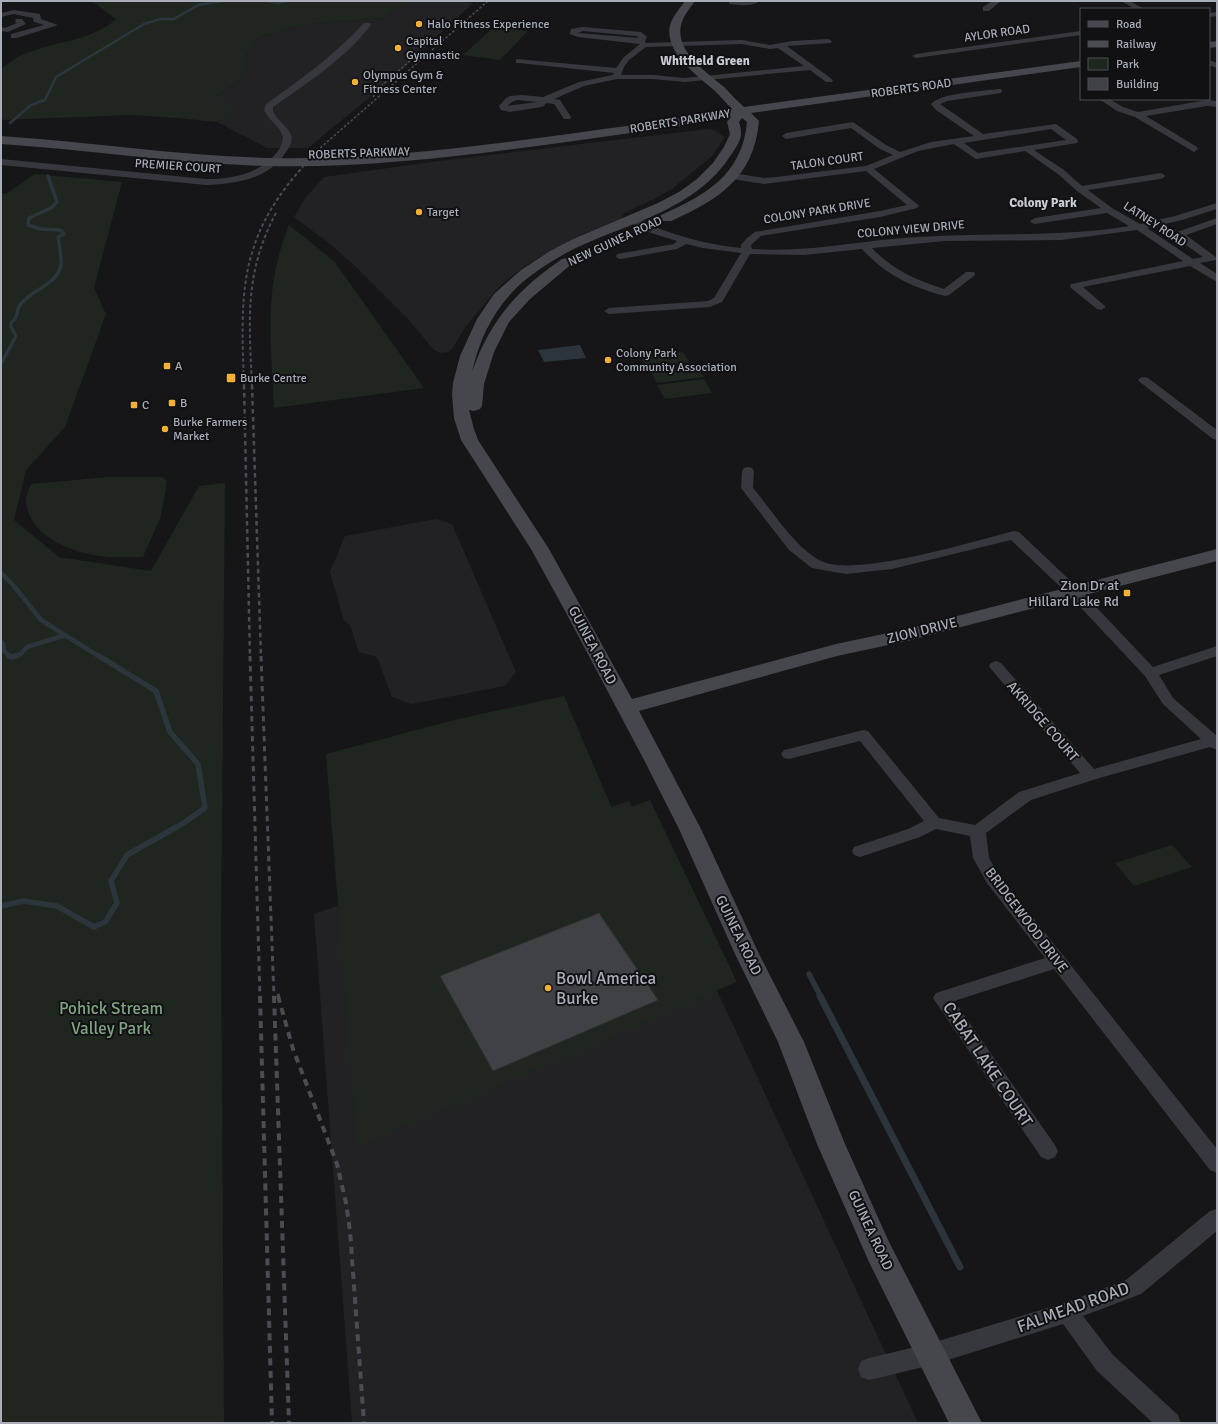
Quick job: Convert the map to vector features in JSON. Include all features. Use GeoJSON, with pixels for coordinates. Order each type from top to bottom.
{"type":"FeatureCollection","features":[{"type":"Feature","properties":{"kind":"main road","name":"NEW GUINEA ROAD"},"geometry":{"type":"LineString","coordinates":[[638,223],[666,218],[701,202],[722,186],[734,173],[750,143],[753,121],[740,111],[690,62],[682,53],[678,44],[675,31],[676,23],[690,1]]}},
{"type":"Feature","properties":{"kind":"main road","name":"ROBERTS ROAD"},"geometry":{"type":"LineString","coordinates":[[740,111],[1080,64]]}},
{"type":"Feature","properties":{"kind":"main road","name":"NEW GUINEA ROAD"},"geometry":{"type":"LineString","coordinates":[[484,461],[474,449],[468,416],[481,365],[488,345],[513,306],[538,283],[567,262],[638,223],[682,195],[715,169],[725,156],[736,134],[733,122],[740,111]]}},
{"type":"Feature","properties":{"kind":"main road","name":"ROBERTS PARKWAY"},"geometry":{"type":"LineString","coordinates":[[1,140],[240,157],[348,158],[452,146],[704,112],[740,111]]}},
{"type":"Feature","properties":{"kind":"main road","name":"ROBERTS PARKWAY"},"geometry":{"type":"LineString","coordinates":[[1,133],[240,157]]}},
{"type":"Feature","properties":{"kind":"main road","name":"GUINEA ROAD"},"geometry":{"type":"LineString","coordinates":[[484,461],[540,549],[654,758],[690,829],[747,954],[791,1042],[831,1144],[879,1252],[966,1423]]}},
{"type":"Feature","properties":{"kind":"main road","name":"ZION DRIVE"},"geometry":{"type":"LineString","coordinates":[[626,707],[836,650],[908,635],[1217,555]]}},
{"type":"Feature","properties":{"kind":"street"},"geometry":{"type":"LineString","coordinates":[[732,2],[746,3],[756,1]]}},
{"type":"Feature","properties":{"kind":"street"},"geometry":{"type":"LineString","coordinates":[[986,9],[997,1]]}},
{"type":"Feature","properties":{"kind":"street"},"geometry":{"type":"LineString","coordinates":[[1125,1],[1138,8]]}},
{"type":"Feature","properties":{"kind":"street"},"geometry":{"type":"LineString","coordinates":[[1,15],[14,12],[37,16],[37,20],[54,25],[14,36]]}},
{"type":"Feature","properties":{"kind":"street"},"geometry":{"type":"LineString","coordinates":[[1,15],[17,19],[22,24],[5,30],[1,29]]}},
{"type":"Feature","properties":{"kind":"street","name":"PREMIER COURT"},"geometry":{"type":"LineString","coordinates":[[1,162],[206,182],[233,180],[253,175],[269,166],[276,160],[282,153],[286,142],[286,134],[269,114],[269,106],[321,69],[351,42],[367,25]]}},
{"type":"Feature","properties":{"kind":"street"},"geometry":{"type":"LineString","coordinates":[[567,117],[557,102],[542,101],[582,84],[617,74],[642,43],[642,37],[638,34],[583,29],[574,31],[574,34],[578,35],[642,43],[678,44],[742,42],[762,46],[781,46],[792,43],[828,41]]}},
{"type":"Feature","properties":{"kind":"street","name":"AYLOR ROAD"},"geometry":{"type":"LineString","coordinates":[[916,56],[1080,33]]}},
{"type":"Feature","properties":{"kind":"street"},"geometry":{"type":"LineString","coordinates":[[781,46],[829,80]]}},
{"type":"Feature","properties":{"kind":"street"},"geometry":{"type":"LineString","coordinates":[[519,62],[617,74],[685,80],[810,68]]}},
{"type":"Feature","properties":{"kind":"street"},"geometry":{"type":"LineString","coordinates":[[981,137],[935,104],[946,99],[998,91]]}},
{"type":"Feature","properties":{"kind":"street"},"geometry":{"type":"LineString","coordinates":[[1105,100],[1120,109],[1138,115],[1194,149]]}},
{"type":"Feature","properties":{"kind":"street"},"geometry":{"type":"LineString","coordinates":[[1138,115],[1207,104],[1217,104]]}},
{"type":"Feature","properties":{"kind":"street","name":"TALON COURT"},"geometry":{"type":"LineString","coordinates":[[786,136],[853,125],[883,147],[900,156]]}},
{"type":"Feature","properties":{"kind":"street"},"geometry":{"type":"LineString","coordinates":[[900,156],[916,147],[1053,126],[1074,141],[976,156],[956,141]]}},
{"type":"Feature","properties":{"kind":"street","name":"LATNEY ROAD"},"geometry":{"type":"LineString","coordinates":[[1026,148],[1061,172],[1080,189],[1109,210],[1140,228],[1217,279]]}},
{"type":"Feature","properties":{"kind":"street","name":"TALON COURT"},"geometry":{"type":"LineString","coordinates":[[734,173],[764,181],[776,180],[868,168],[900,156]]}},
{"type":"Feature","properties":{"kind":"street","name":"COLONY PARK DRIVE"},"geometry":{"type":"LineString","coordinates":[[609,312],[710,304],[718,300],[747,251],[746,245],[758,234],[880,214],[914,206],[868,168]]}},
{"type":"Feature","properties":{"kind":"street","name":"LATNEY ROAD"},"geometry":{"type":"LineString","coordinates":[[1080,189],[1160,176]]}},
{"type":"Feature","properties":{"kind":"street","name":"COLONY VIEW DRIVE"},"geometry":{"type":"LineString","coordinates":[[638,223],[660,233],[684,240],[747,251],[806,252],[927,239],[1067,236],[1140,228],[1186,217],[1217,206]]}},
{"type":"Feature","properties":{"kind":"street"},"geometry":{"type":"LineString","coordinates":[[1035,221],[1109,210]]}},
{"type":"Feature","properties":{"kind":"street"},"geometry":{"type":"LineString","coordinates":[[1215,259],[1182,238],[1180,234],[1217,221]]}},
{"type":"Feature","properties":{"kind":"street"},"geometry":{"type":"LineString","coordinates":[[621,256],[677,246],[684,240]]}},
{"type":"Feature","properties":{"kind":"street"},"geometry":{"type":"LineString","coordinates":[[865,246],[876,259],[889,269],[921,285],[945,293],[970,274]]}},
{"type":"Feature","properties":{"kind":"street"},"geometry":{"type":"LineString","coordinates":[[1102,307],[1075,286],[1191,262],[1215,259]]}},
{"type":"Feature","properties":{"kind":"street"},"geometry":{"type":"LineString","coordinates":[[1144,380],[1212,428],[1217,436]]}},
{"type":"Feature","properties":{"kind":"street"},"geometry":{"type":"LineString","coordinates":[[748,471],[747,488],[794,547],[817,565],[846,570],[892,565],[1014,535],[1074,592],[1150,672],[1168,701],[1215,743]]}},
{"type":"Feature","properties":{"kind":"street"},"geometry":{"type":"LineString","coordinates":[[1150,672],[1217,651]]}},
{"type":"Feature","properties":{"kind":"street","name":"AKRIDGE COURT"},"geometry":{"type":"LineString","coordinates":[[996,666],[1091,775]]}},
{"type":"Feature","properties":{"kind":"street"},"geometry":{"type":"LineString","coordinates":[[789,754],[863,735],[934,823]]}},
{"type":"Feature","properties":{"kind":"street"},"geometry":{"type":"LineString","coordinates":[[860,852],[914,833],[934,823],[978,832],[1025,796],[1091,775],[1215,743]]}},
{"type":"Feature","properties":{"kind":"street","name":"BRIDGEWOOD DRIVE"},"geometry":{"type":"LineString","coordinates":[[978,832],[981,858],[993,879],[1217,1164]]}},
{"type":"Feature","properties":{"kind":"street","name":"CABAT LAKE COURT"},"geometry":{"type":"LineString","coordinates":[[1048,1151],[942,998],[1058,961]]}},
{"type":"Feature","properties":{"kind":"street","name":"FALMEAD ROAD"},"geometry":{"type":"LineString","coordinates":[[869,1369],[932,1354],[1067,1312],[1133,1287],[1217,1218]]}},
{"type":"Feature","properties":{"kind":"street"},"geometry":{"type":"LineString","coordinates":[[1067,1312],[1105,1363],[1170,1423]]}},
{"type":"Feature","properties":{"kind":"shaded area"},"geometry":{"type":"Polygon","coordinates":[[[408,1],[456,1],[473,3],[387,83],[308,148],[267,148],[217,122],[225,118],[214,97],[237,82],[244,70],[244,57],[260,37],[302,25],[383,18],[408,1]]]}},
{"type":"Feature","properties":{"kind":"shaded area"},"geometry":{"type":"Polygon","coordinates":[[[708,129],[716,131],[725,137],[712,156],[672,189],[624,213],[622,218],[574,238],[526,265],[501,285],[466,326],[452,349],[448,352],[440,353],[434,350],[408,319],[354,265],[329,243],[294,217],[306,197],[324,177],[439,161],[708,129]]]}},
{"type":"Feature","properties":{"kind":"shaded area"},"geometry":{"type":"Polygon","coordinates":[[[580,345],[586,358],[544,362],[538,350],[580,345]]]}},
{"type":"Feature","properties":{"kind":"shaded area"},"geometry":{"type":"Polygon","coordinates":[[[436,519],[452,524],[516,672],[505,686],[412,704],[392,697],[377,657],[359,652],[350,625],[344,621],[330,572],[345,536],[436,519]]]}},
{"type":"Feature","properties":{"kind":"shaded area"},"geometry":{"type":"Polygon","coordinates":[[[629,801],[918,1423],[352,1423],[314,914],[629,801]]]}},
{"type":"Feature","properties":{"kind":"green space"},"geometry":{"type":"Polygon","coordinates":[[[92,1],[408,1],[383,18],[302,25],[260,37],[244,57],[244,70],[237,82],[214,97],[226,104],[225,118],[217,122],[130,115],[1,120],[1,69],[21,55],[84,37],[106,27],[116,19],[92,1]]]}},
{"type":"Feature","properties":{"kind":"green space"},"geometry":{"type":"Polygon","coordinates":[[[495,26],[528,31],[500,60],[463,55],[495,26]]]}},
{"type":"Feature","properties":{"kind":"green space","name":"Pohick Stream Valley Park"},"geometry":{"type":"Polygon","coordinates":[[[35,174],[122,182],[94,288],[106,314],[65,427],[26,470],[14,520],[59,557],[151,571],[199,486],[225,483],[221,929],[224,1423],[1,1423],[1,194],[7,193],[35,174]]]}},
{"type":"Feature","properties":{"kind":"green space"},"geometry":{"type":"Polygon","coordinates":[[[289,225],[334,261],[424,388],[274,408],[271,338],[272,293],[275,271],[289,225]]]}},
{"type":"Feature","properties":{"kind":"green space"},"geometry":{"type":"Polygon","coordinates":[[[683,352],[689,362],[647,368],[641,358],[683,352]]]}},
{"type":"Feature","properties":{"kind":"green space"},"geometry":{"type":"Polygon","coordinates":[[[696,364],[704,377],[657,383],[650,370],[696,364]]]}},
{"type":"Feature","properties":{"kind":"green space"},"geometry":{"type":"Polygon","coordinates":[[[704,379],[712,393],[665,399],[657,385],[704,379]]]}},
{"type":"Feature","properties":{"kind":"green space"},"geometry":{"type":"Polygon","coordinates":[[[108,477],[162,477],[167,481],[161,516],[143,557],[100,556],[76,551],[53,540],[43,533],[35,524],[29,513],[26,499],[31,484],[108,477]]]}},
{"type":"Feature","properties":{"kind":"green space"},"geometry":{"type":"Polygon","coordinates":[[[564,696],[614,813],[650,800],[737,982],[357,1146],[326,754],[454,720],[564,696]]]}},
{"type":"Feature","properties":{"kind":"green space"},"geometry":{"type":"Polygon","coordinates":[[[1172,845],[1192,867],[1134,886],[1115,863],[1172,845]]]}},
{"type":"Feature","properties":{"kind":"building","name":"Bowl America Burke"},"geometry":{"type":"Polygon","coordinates":[[[599,913],[658,1000],[493,1071],[440,976],[599,913]]]}},
{"type":"Feature","properties":{"kind":"waterway"},"geometry":{"type":"LineString","coordinates":[[10,123],[31,105],[45,100],[56,77],[144,24],[160,19],[174,19],[198,5],[222,1]]}},
{"type":"Feature","properties":{"kind":"waterway"},"geometry":{"type":"LineString","coordinates":[[222,1],[259,1]]}},
{"type":"Feature","properties":{"kind":"waterway"},"geometry":{"type":"LineString","coordinates":[[268,1],[278,3],[288,1]]}},
{"type":"Feature","properties":{"kind":"waterway"},"geometry":{"type":"LineString","coordinates":[[1,364],[16,336],[11,327],[11,323],[16,318],[20,305],[25,299],[49,283],[54,278],[61,265],[58,237],[64,234],[60,230],[41,229],[28,225],[29,218],[51,208],[57,202],[48,176]]}},
{"type":"Feature","properties":{"kind":"waterway"},"geometry":{"type":"LineString","coordinates":[[1,573],[14,586],[41,620],[65,635]]}},
{"type":"Feature","properties":{"kind":"waterway"},"geometry":{"type":"LineString","coordinates":[[14,656],[21,654],[27,647],[65,635]]}},
{"type":"Feature","properties":{"kind":"waterway"},"geometry":{"type":"LineString","coordinates":[[65,635],[100,657]]}},
{"type":"Feature","properties":{"kind":"waterway"},"geometry":{"type":"LineString","coordinates":[[1,642],[3,643],[4,651],[11,657]]}},
{"type":"Feature","properties":{"kind":"waterway"},"geometry":{"type":"LineString","coordinates":[[1,906],[23,901],[57,906],[94,927],[105,922],[117,903],[111,881],[127,855],[182,824],[205,808],[198,764],[170,732],[156,691],[99,656]]}},
{"type":"Feature","properties":{"kind":"waterway"},"geometry":{"type":"LineString","coordinates":[[809,974],[821,997]]}},
{"type":"Feature","properties":{"kind":"waterway"},"geometry":{"type":"LineString","coordinates":[[820,996],[960,1267]]}},
{"type":"Feature","properties":{"kind":"railway"},"geometry":{"type":"LineString","coordinates":[[299,171],[319,149],[488,1]]}},
{"type":"Feature","properties":{"kind":"railway"},"geometry":{"type":"LineString","coordinates":[[373,97],[380,87],[410,61]]}},
{"type":"Feature","properties":{"kind":"railway"},"geometry":{"type":"LineString","coordinates":[[244,386],[243,325],[247,272],[254,247],[264,222],[279,196],[300,170]]}},
{"type":"Feature","properties":{"kind":"railway"},"geometry":{"type":"LineString","coordinates":[[252,386],[250,339],[251,297],[259,255],[266,233],[277,211]]}},
{"type":"Feature","properties":{"kind":"railway"},"geometry":{"type":"LineString","coordinates":[[244,385],[250,657]]}},
{"type":"Feature","properties":{"kind":"railway"},"geometry":{"type":"LineString","coordinates":[[252,385],[261,657]]}},
{"type":"Feature","properties":{"kind":"railway"},"geometry":{"type":"LineString","coordinates":[[250,656],[260,997]]}},
{"type":"Feature","properties":{"kind":"railway"},"geometry":{"type":"LineString","coordinates":[[261,656],[274,997]]}},
{"type":"Feature","properties":{"kind":"railway"},"geometry":{"type":"LineString","coordinates":[[260,996],[272,1423]]}},
{"type":"Feature","properties":{"kind":"railway"},"geometry":{"type":"LineString","coordinates":[[274,996],[289,1423]]}},
{"type":"Feature","properties":{"kind":"railway"},"geometry":{"type":"LineString","coordinates":[[278,996],[293,1049],[337,1164],[346,1203],[350,1231],[364,1423]]}},
{"type":"Feature","properties":{"kind":"place","name":"Halo Fitness Experience"},"geometry":{"type":"Point","coordinates":[419,24]}},
{"type":"Feature","properties":{"kind":"place","name":"Capital Gymnastic"},"geometry":{"type":"Point","coordinates":[398,48]}},
{"type":"Feature","properties":{"kind":"place","name":"Olympus Gym & Fitness Center"},"geometry":{"type":"Point","coordinates":[355,82]}},
{"type":"Feature","properties":{"kind":"place","name":"Target"},"geometry":{"type":"Point","coordinates":[419,212]}},
{"type":"Feature","properties":{"kind":"place","name":"Colony Park Community Association"},"geometry":{"type":"Point","coordinates":[608,360]}},
{"type":"Feature","properties":{"kind":"place","name":"A"},"geometry":{"type":"Point","coordinates":[167,366]}},
{"type":"Feature","properties":{"kind":"place","name":"Burke Centre"},"geometry":{"type":"Point","coordinates":[231,378]}},
{"type":"Feature","properties":{"kind":"place","name":"B"},"geometry":{"type":"Point","coordinates":[172,403]}},
{"type":"Feature","properties":{"kind":"place","name":"C"},"geometry":{"type":"Point","coordinates":[134,405]}},
{"type":"Feature","properties":{"kind":"place","name":"Burke Farmers Market"},"geometry":{"type":"Point","coordinates":[165,429]}},
{"type":"Feature","properties":{"kind":"place","name":"Zion Dr at Hillard Lake Rd"},"geometry":{"type":"Point","coordinates":[1127,593]}},
{"type":"Feature","properties":{"kind":"place","name":"Bowl America Burke"},"geometry":{"type":"Point","coordinates":[548,988]}},
{"type":"Feature","properties":{"kind":"district","name":"Whitfield Green"},"geometry":{"type":"Point","coordinates":[705,60]}},
{"type":"Feature","properties":{"kind":"district","name":"Colony Park"},"geometry":{"type":"Point","coordinates":[1043,202]}}]}
